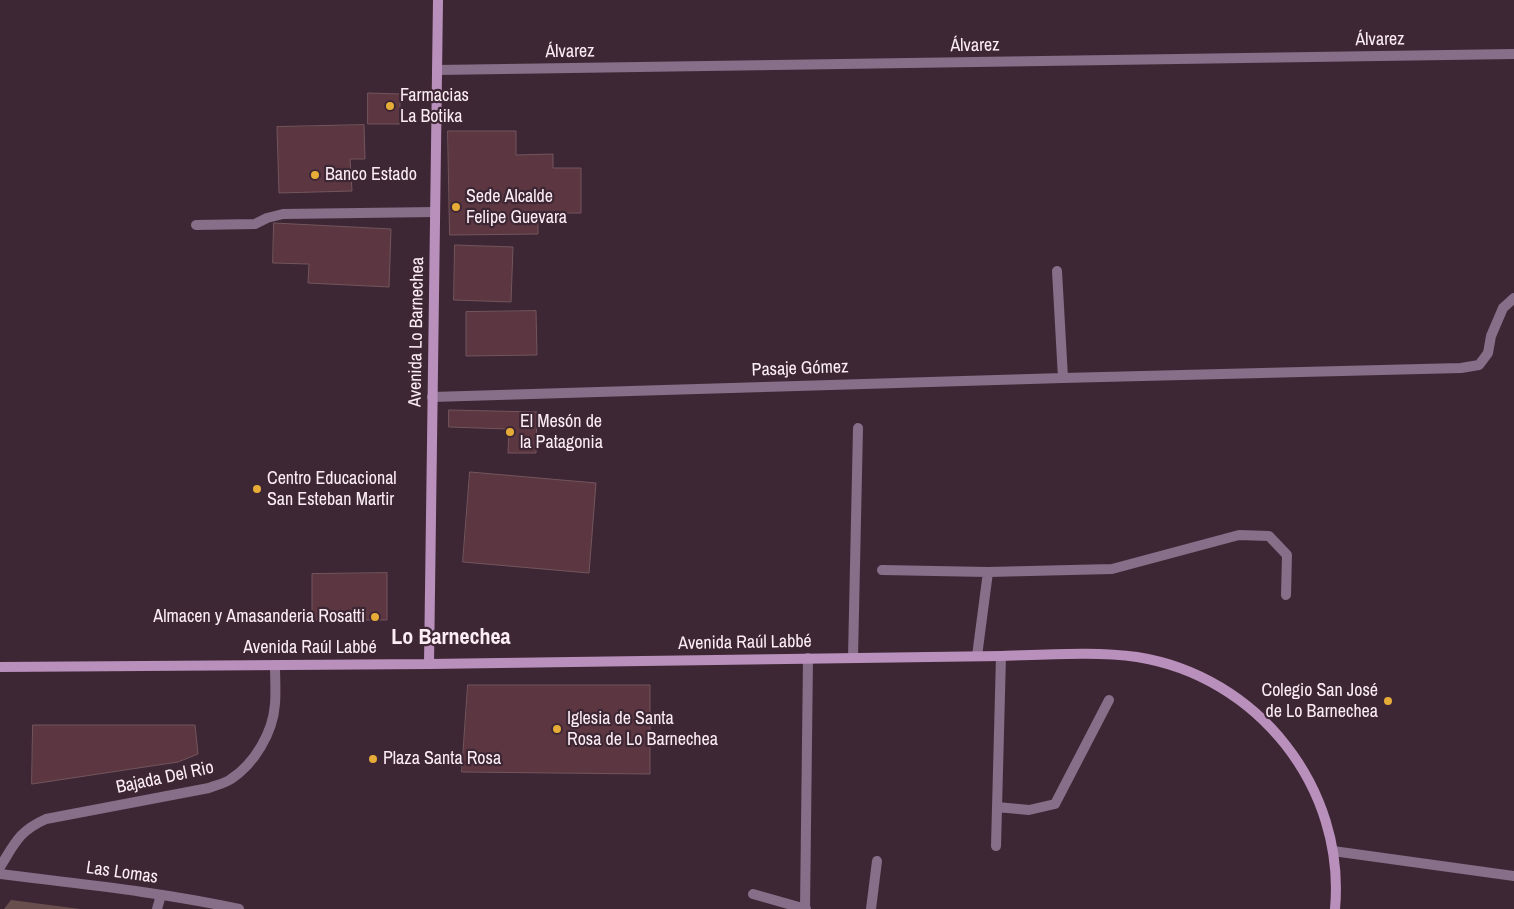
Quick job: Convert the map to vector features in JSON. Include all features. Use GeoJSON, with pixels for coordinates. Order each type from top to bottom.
{"type":"FeatureCollection","features":[{"type":"Feature","properties":{"kind":"main road","name":"Avenida Lo Barnechea"},"geometry":{"type":"LineString","coordinates":[[429,664],[438,0]]}},
{"type":"Feature","properties":{"kind":"main road","name":"Avenida Raúl Labbé"},"geometry":{"type":"LineString","coordinates":[[0,667],[429,664],[1094,655],[1138,658],[1186,670],[1229,692],[1263,719],[1278,735],[1300,764],[1318,799],[1329,831],[1336,885],[1335,909]]}},
{"type":"Feature","properties":{"kind":"street","name":"Álvarez"},"geometry":{"type":"LineString","coordinates":[[437,70],[1514,54]]}},
{"type":"Feature","properties":{"kind":"street"},"geometry":{"type":"LineString","coordinates":[[196,225],[255,224],[267,218],[283,214],[435,212]]}},
{"type":"Feature","properties":{"kind":"street"},"geometry":{"type":"LineString","coordinates":[[1057,271],[1063,378]]}},
{"type":"Feature","properties":{"kind":"street","name":"Pasaje Gómez"},"geometry":{"type":"LineString","coordinates":[[432,397],[1461,368],[1479,365],[1488,353],[1491,336],[1503,308],[1514,298]]}},
{"type":"Feature","properties":{"kind":"street"},"geometry":{"type":"LineString","coordinates":[[853,657],[858,428]]}},
{"type":"Feature","properties":{"kind":"street"},"geometry":{"type":"LineString","coordinates":[[882,570],[988,572],[1112,569],[1239,535],[1269,536],[1287,555],[1286,595]]}},
{"type":"Feature","properties":{"kind":"street"},"geometry":{"type":"LineString","coordinates":[[977,656],[988,572]]}},
{"type":"Feature","properties":{"kind":"street"},"geometry":{"type":"LineString","coordinates":[[996,846],[1001,656]]}},
{"type":"Feature","properties":{"kind":"street"},"geometry":{"type":"LineString","coordinates":[[753,894],[806,909],[808,658]]}},
{"type":"Feature","properties":{"kind":"street","name":"Bajada Del Rio"},"geometry":{"type":"LineString","coordinates":[[0,867],[18,838],[30,826],[46,819],[208,788],[229,781],[247,767],[262,745],[270,727],[275,706],[275,665]]}},
{"type":"Feature","properties":{"kind":"street"},"geometry":{"type":"LineString","coordinates":[[997,807],[1029,810],[1055,804],[1109,700]]}},
{"type":"Feature","properties":{"kind":"street"},"geometry":{"type":"LineString","coordinates":[[1333,851],[1514,876]]}},
{"type":"Feature","properties":{"kind":"street"},"geometry":{"type":"LineString","coordinates":[[871,909],[877,861]]}},
{"type":"Feature","properties":{"kind":"street","name":"Las Lomas"},"geometry":{"type":"LineString","coordinates":[[0,874],[109,887],[239,909]]}},
{"type":"Feature","properties":{"kind":"street"},"geometry":{"type":"LineString","coordinates":[[157,909],[161,895]]}},
{"type":"Feature","properties":{"kind":"shaded area"},"geometry":{"type":"Polygon","coordinates":[[[11,900],[80,909],[4,909],[11,900]]]}},
{"type":"Feature","properties":{"kind":"building"},"geometry":{"type":"Polygon","coordinates":[[[368,93],[400,94],[400,124],[368,124],[368,93]]]}},
{"type":"Feature","properties":{"kind":"building","name":"Banco Estado"},"geometry":{"type":"Polygon","coordinates":[[[364,125],[365,159],[350,159],[352,191],[279,193],[277,127],[364,125]]]}},
{"type":"Feature","properties":{"kind":"building"},"geometry":{"type":"Polygon","coordinates":[[[448,131],[516,131],[516,155],[553,154],[553,168],[581,168],[581,213],[538,213],[538,234],[450,235],[448,131]]]}},
{"type":"Feature","properties":{"kind":"building"},"geometry":{"type":"Polygon","coordinates":[[[274,223],[391,229],[389,287],[308,283],[309,264],[273,263],[274,223]]]}},
{"type":"Feature","properties":{"kind":"building"},"geometry":{"type":"Polygon","coordinates":[[[455,245],[513,247],[511,302],[454,300],[455,245]]]}},
{"type":"Feature","properties":{"kind":"building"},"geometry":{"type":"Polygon","coordinates":[[[536,311],[537,355],[466,356],[466,312],[536,311]]]}},
{"type":"Feature","properties":{"kind":"building"},"geometry":{"type":"Polygon","coordinates":[[[449,410],[537,412],[536,453],[508,453],[509,429],[449,427],[449,410]]]}},
{"type":"Feature","properties":{"kind":"building"},"geometry":{"type":"Polygon","coordinates":[[[470,472],[596,483],[589,573],[463,562],[470,472]]]}},
{"type":"Feature","properties":{"kind":"building"},"geometry":{"type":"Polygon","coordinates":[[[387,573],[387,620],[312,620],[312,574],[387,573]]]}},
{"type":"Feature","properties":{"kind":"building","name":"Iglesia de Santa Rosa de Lo Barnechea"},"geometry":{"type":"Polygon","coordinates":[[[468,685],[650,685],[650,774],[462,772],[468,685]]]}},
{"type":"Feature","properties":{"kind":"building"},"geometry":{"type":"Polygon","coordinates":[[[33,725],[195,725],[198,754],[178,762],[32,784],[33,725]]]}},
{"type":"Feature","properties":{"kind":"place","name":"Farmacias La Botika"},"geometry":{"type":"Point","coordinates":[390,106]}},
{"type":"Feature","properties":{"kind":"place","name":"Banco Estado"},"geometry":{"type":"Point","coordinates":[315,175]}},
{"type":"Feature","properties":{"kind":"place","name":"Sede Alcalde Felipe Guevara"},"geometry":{"type":"Point","coordinates":[456,207]}},
{"type":"Feature","properties":{"kind":"place","name":"El Mesón de la Patagonia"},"geometry":{"type":"Point","coordinates":[510,432]}},
{"type":"Feature","properties":{"kind":"place","name":"Centro Educacional San Esteban Martir"},"geometry":{"type":"Point","coordinates":[257,489]}},
{"type":"Feature","properties":{"kind":"place","name":"Almacen y Amasanderia Rosatti"},"geometry":{"type":"Point","coordinates":[375,617]}},
{"type":"Feature","properties":{"kind":"place","name":"Colegio San José de Lo Barnechea"},"geometry":{"type":"Point","coordinates":[1388,701]}},
{"type":"Feature","properties":{"kind":"place","name":"Iglesia de Santa Rosa de Lo Barnechea"},"geometry":{"type":"Point","coordinates":[557,729]}},
{"type":"Feature","properties":{"kind":"place","name":"Plaza Santa Rosa"},"geometry":{"type":"Point","coordinates":[373,759]}},
{"type":"Feature","properties":{"kind":"district","name":"Lo Barnechea"},"geometry":{"type":"Point","coordinates":[451,638]}}]}
